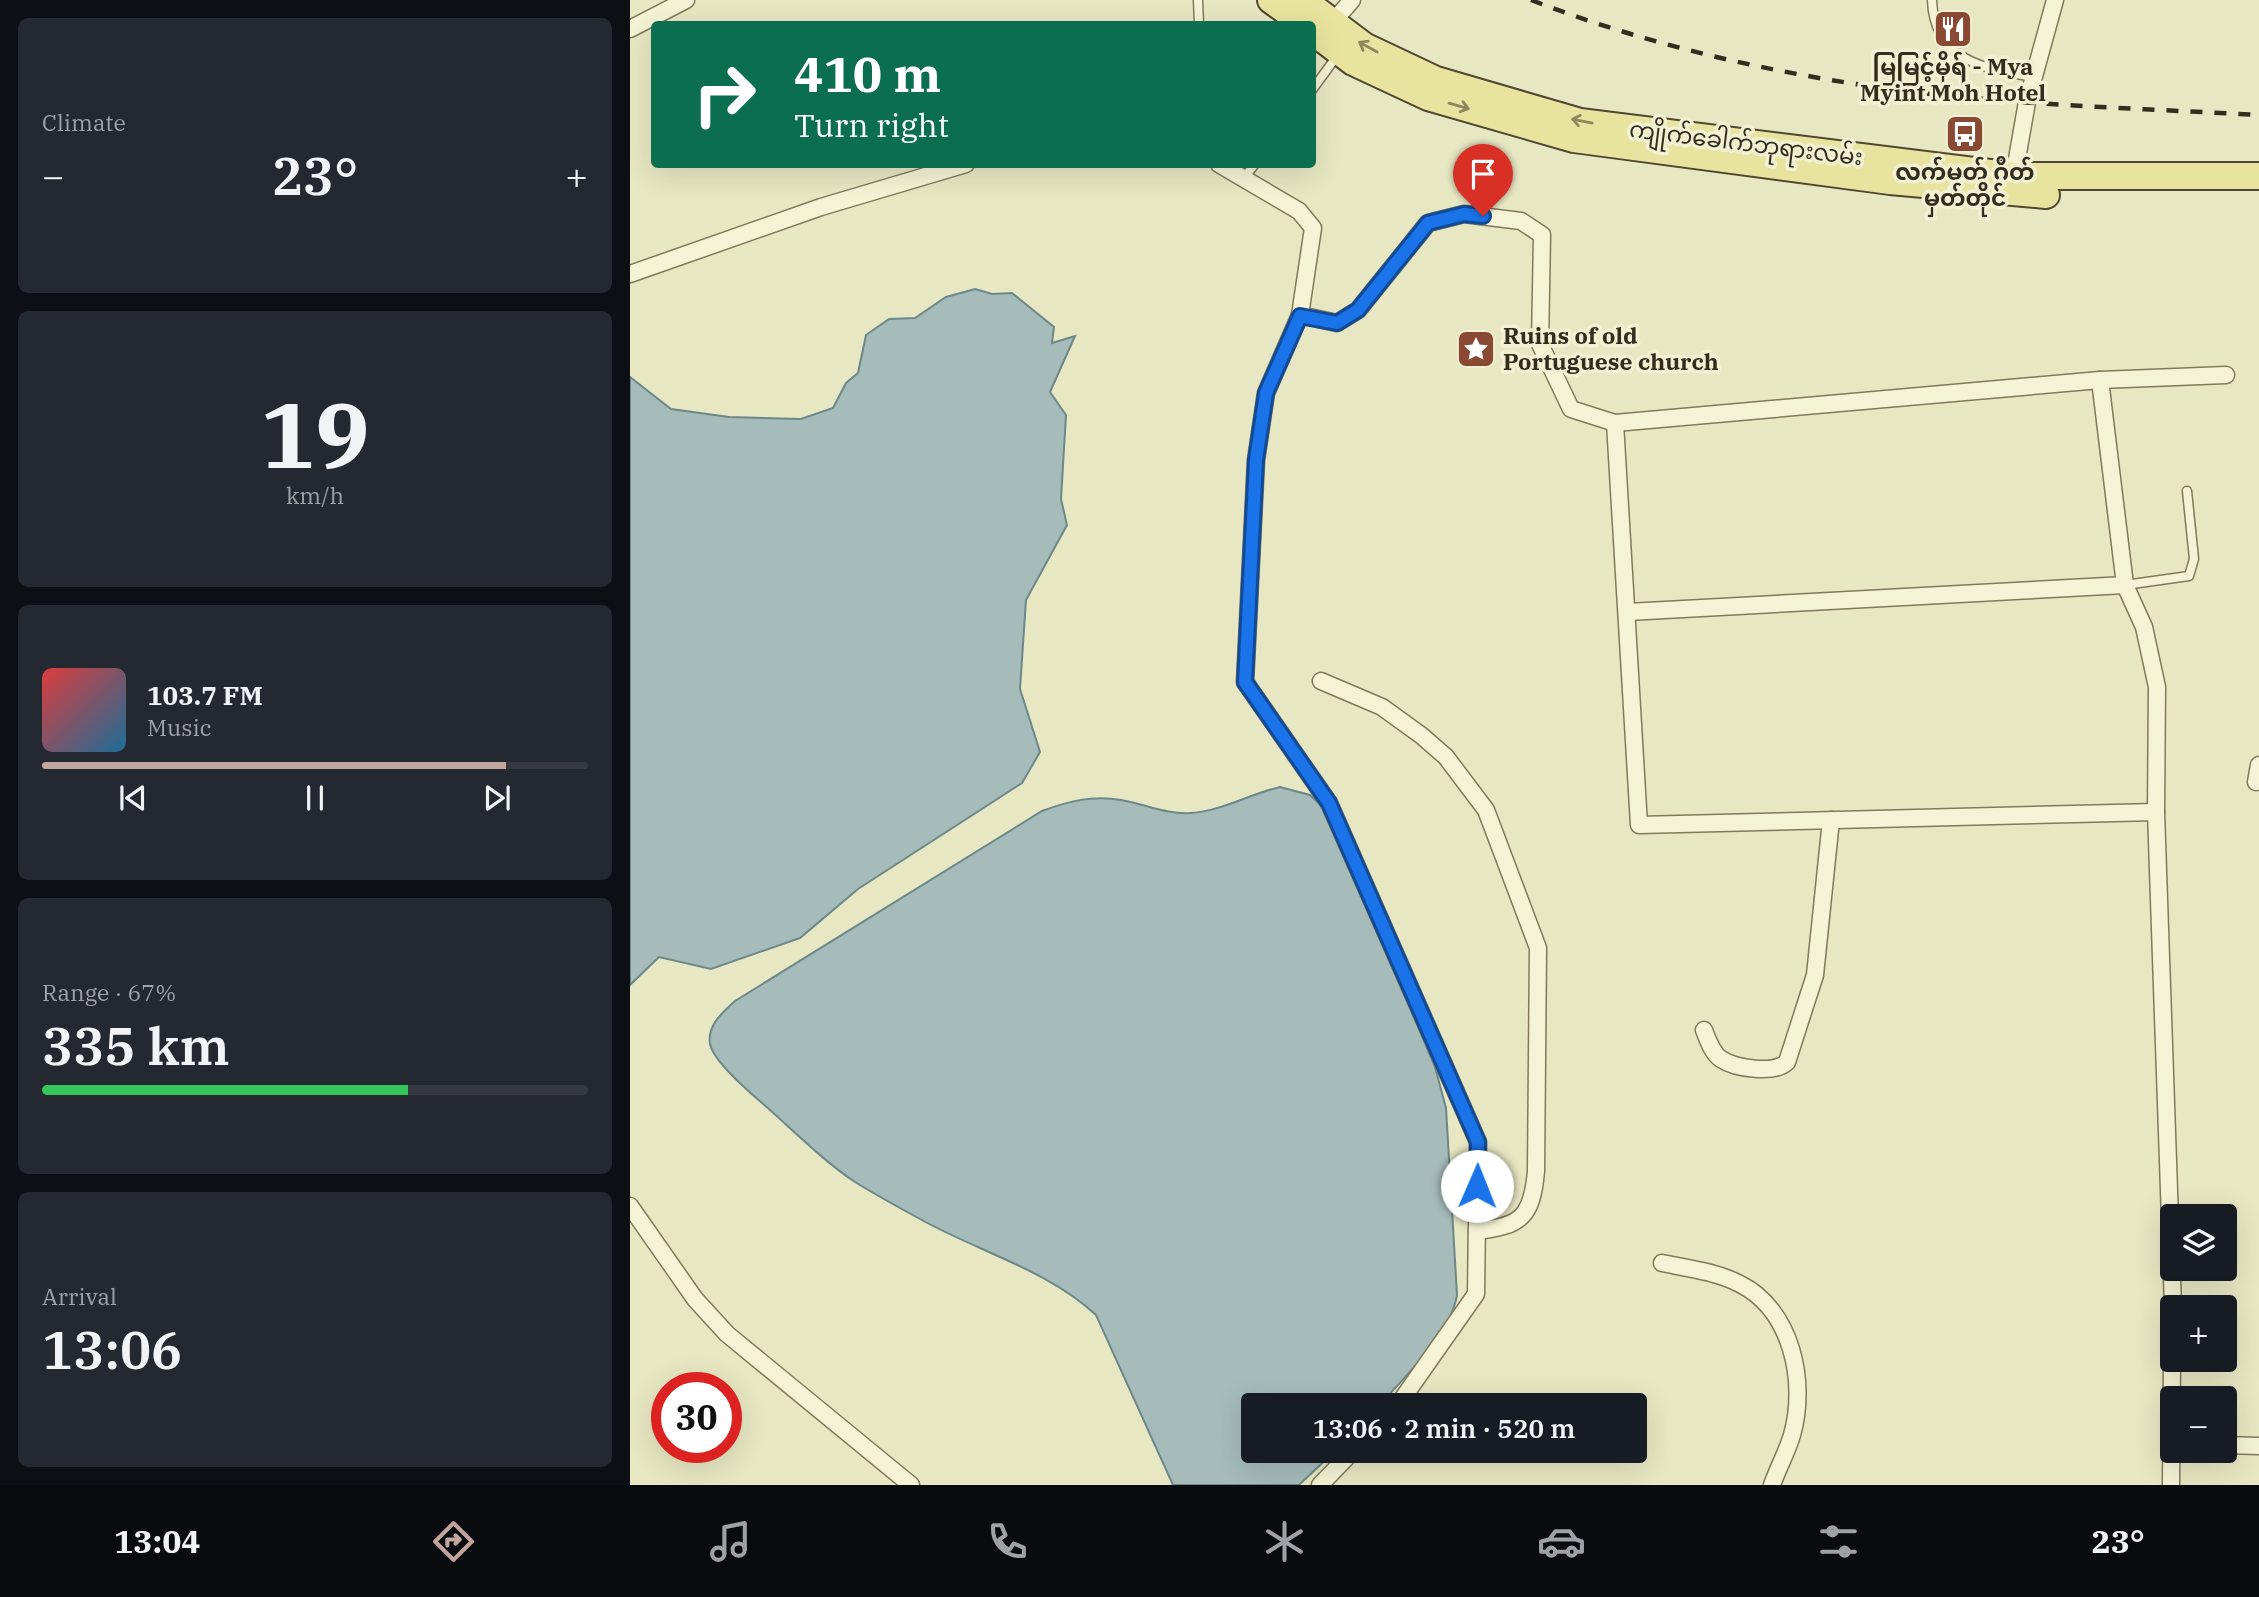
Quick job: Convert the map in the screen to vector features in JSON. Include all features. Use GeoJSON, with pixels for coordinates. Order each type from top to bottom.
{"type":"FeatureCollection","features":[{"type":"Feature","properties":{"kind":"main road"},"geometry":{"type":"LineString","coordinates":[[1271,0],[1300,21]]}},
{"type":"Feature","properties":{"kind":"main road","name":"ကျိုက်ခေါက်ဘုရားလမ်း"},"geometry":{"type":"LineString","coordinates":[[1303,0],[1340,52],[1353,62],[1428,97],[1574,139],[2010,194],[2259,194]]}},
{"type":"Feature","properties":{"kind":"main road","name":"ကျိုက်ခေါက်ဘုရားလမ်း"},"geometry":{"type":"LineString","coordinates":[[1323,27],[1436,80],[1580,122],[2014,176],[2259,176]]}},
{"type":"Feature","properties":{"kind":"street"},"geometry":{"type":"LineString","coordinates":[[630,29],[687,0]]}},
{"type":"Feature","properties":{"kind":"street"},"geometry":{"type":"LineString","coordinates":[[1323,27],[1352,0]]}},
{"type":"Feature","properties":{"kind":"street"},"geometry":{"type":"LineString","coordinates":[[2014,176],[2055,0]]}},
{"type":"Feature","properties":{"kind":"street"},"geometry":{"type":"LineString","coordinates":[[630,274],[821,207],[953,168]]}},
{"type":"Feature","properties":{"kind":"street"},"geometry":{"type":"LineString","coordinates":[[1226,168],[1299,211],[1313,228],[1300,316],[1266,393],[1256,460],[1245,682],[1329,803],[1478,1142],[1476,1294],[1406,1393]]}},
{"type":"Feature","properties":{"kind":"street"},"geometry":{"type":"LineString","coordinates":[[1300,316],[1337,323],[1358,310],[1428,223],[1464,214],[1521,221],[1542,235],[1540,344],[1571,409],[1615,423],[2100,380],[2226,375]]}},
{"type":"Feature","properties":{"kind":"street"},"geometry":{"type":"LineString","coordinates":[[2100,380],[2124,584],[2144,627],[2157,687],[2156,812],[2173,1295]]}},
{"type":"Feature","properties":{"kind":"street"},"geometry":{"type":"LineString","coordinates":[[1615,423],[1639,825],[2156,812]]}},
{"type":"Feature","properties":{"kind":"street"},"geometry":{"type":"LineString","coordinates":[[1628,612],[2124,584]]}},
{"type":"Feature","properties":{"kind":"street"},"geometry":{"type":"LineString","coordinates":[[1321,681],[1382,707],[1446,757],[1486,810],[1535,937],[1534,1198],[1528,1211],[1515,1222],[1504,1228],[1477,1231]]}},
{"type":"Feature","properties":{"kind":"street"},"geometry":{"type":"LineString","coordinates":[[2256,782],[2259,765]]}},
{"type":"Feature","properties":{"kind":"street"},"geometry":{"type":"LineString","coordinates":[[1704,1030],[1720,1059],[1734,1065],[1769,1069],[1781,1068],[1787,1062],[1817,961],[1831,820]]}},
{"type":"Feature","properties":{"kind":"street"},"geometry":{"type":"LineString","coordinates":[[630,1206],[695,1299],[727,1334],[911,1485]]}},
{"type":"Feature","properties":{"kind":"street"},"geometry":{"type":"LineString","coordinates":[[1662,1262],[1737,1282],[1766,1305],[1780,1322],[1794,1356],[1796,1395],[1793,1434],[1772,1485]]}},
{"type":"Feature","properties":{"kind":"street"},"geometry":{"type":"LineString","coordinates":[[2237,1445],[2259,1446]]}},
{"type":"Feature","properties":{"kind":"street"},"geometry":{"type":"LineString","coordinates":[[1320,1485],[1341,1463]]}},
{"type":"Feature","properties":{"kind":"street"},"geometry":{"type":"LineString","coordinates":[[2171,1463],[2171,1485]]}},
{"type":"Feature","properties":{"kind":"lane"},"geometry":{"type":"LineString","coordinates":[[1198,0],[1199,21]]}},
{"type":"Feature","properties":{"kind":"lane"},"geometry":{"type":"LineString","coordinates":[[1933,0],[1933,20],[1938,34],[1967,60],[2003,73],[2035,77]]}},
{"type":"Feature","properties":{"kind":"lane"},"geometry":{"type":"LineString","coordinates":[[1316,85],[1340,52]]}},
{"type":"Feature","properties":{"kind":"lane"},"geometry":{"type":"LineString","coordinates":[[1244,179],[1252,168]]}},
{"type":"Feature","properties":{"kind":"lane"},"geometry":{"type":"LineString","coordinates":[[2124,584],[2189,576],[2194,559],[2187,491]]}},
{"type":"Feature","properties":{"kind":"water"},"geometry":{"type":"Polygon","coordinates":[[[975,289],[992,294],[1012,293],[1054,327],[1052,343],[1075,336],[1050,392],[1066,415],[1061,499],[1067,525],[1026,600],[1020,689],[1040,752],[1022,783],[858,889],[800,938],[711,969],[659,957],[630,985],[630,377],[671,409],[729,417],[801,419],[833,408],[846,383],[858,373],[866,335],[889,319],[915,318],[946,297],[975,289]]]}},
{"type":"Feature","properties":{"kind":"water"},"geometry":{"type":"Polygon","coordinates":[[[1280,787],[1310,795],[1327,811],[1435,1067],[1446,1108],[1457,1295],[1453,1310],[1437,1339],[1391,1393],[1241,1393],[1241,1463],[1322,1463],[1299,1485],[1173,1485],[1096,1315],[1077,1299],[1034,1273],[920,1219],[855,1182],[807,1144],[732,1075],[717,1059],[710,1044],[710,1037],[713,1025],[735,1001],[1042,811],[1071,802],[1100,798],[1173,812],[1202,812],[1280,787]]]}},
{"type":"Feature","properties":{"kind":"railway"},"geometry":{"type":"LineString","coordinates":[[1531,0],[1678,47],[1830,80],[1932,94],[2013,101],[2259,115]]}},
{"type":"Feature","properties":{"kind":"place","name":"မြမြင့်မိုရ် - Mya Myint Moh Hotel"},"geometry":{"type":"Point","coordinates":[1953,29]}},
{"type":"Feature","properties":{"kind":"place","name":"လက်မှတ် ဂိတ် မှတ်တိုင်"},"geometry":{"type":"Point","coordinates":[1965,134]}},
{"type":"Feature","properties":{"kind":"place","name":"Ruins of old Portuguese church"},"geometry":{"type":"Point","coordinates":[1476,349]}},
{"type":"Feature","properties":{"kind":"route"},"geometry":{"type":"LineString","coordinates":[[1477,1186],[1478,1142],[1329,803],[1245,682],[1256,460],[1266,393],[1300,316],[1337,323],[1358,310],[1428,223],[1464,214],[1483,216]]}}]}
